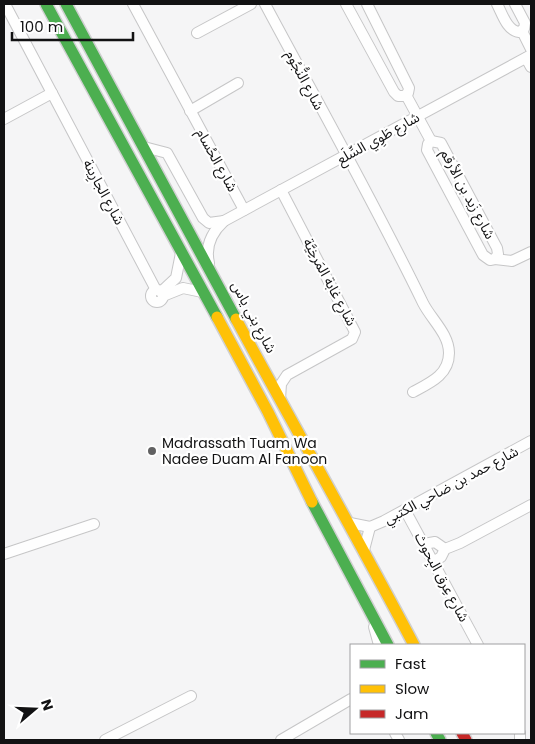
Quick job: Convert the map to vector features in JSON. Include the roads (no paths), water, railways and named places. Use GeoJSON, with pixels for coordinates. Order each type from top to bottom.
{"type":"FeatureCollection","features":[{"type":"Feature","properties":{"kind":"main road"},"geometry":{"type":"LineString","coordinates":[[46,4],[268,412],[310,498],[387,644]]}},
{"type":"Feature","properties":{"kind":"main road","name":"شارع بني ياس"},"geometry":{"type":"LineString","coordinates":[[66,4],[280,399],[350,523],[413,644]]}},
{"type":"Feature","properties":{"kind":"main road"},"geometry":{"type":"LineString","coordinates":[[144,184],[150,180],[155,180],[171,207],[180,213]]}},
{"type":"Feature","properties":{"kind":"main road"},"geometry":{"type":"LineString","coordinates":[[357,586],[375,592],[384,591]]}},
{"type":"Feature","properties":{"kind":"street","name":"شارع الجارِينة"},"geometry":{"type":"LineString","coordinates":[[5,4],[160,293]]}},
{"type":"Feature","properties":{"kind":"street","name":"شارع الحُسام"},"geometry":{"type":"LineString","coordinates":[[133,4],[244,210]]}},
{"type":"Feature","properties":{"kind":"street"},"geometry":{"type":"LineString","coordinates":[[197,33],[251,4]]}},
{"type":"Feature","properties":{"kind":"street","name":"شارع النُّجُوم"},"geometry":{"type":"LineString","coordinates":[[265,4],[345,156],[404,260],[428,312],[447,341],[449,358],[442,373],[435,380],[413,392]]}},
{"type":"Feature","properties":{"kind":"street","name":"شارع زَيد بن الأرقم"},"geometry":{"type":"LineString","coordinates":[[346,4],[394,92],[401,97],[406,95],[410,88],[366,4]]}},
{"type":"Feature","properties":{"kind":"street"},"geometry":{"type":"LineString","coordinates":[[497,4],[512,30],[516,32],[522,31]]}},
{"type":"Feature","properties":{"kind":"street"},"geometry":{"type":"LineString","coordinates":[[515,4],[525,23],[522,31],[531,67]]}},
{"type":"Feature","properties":{"kind":"street","name":"شارع طَوِي السِّلَع"},"geometry":{"type":"LineString","coordinates":[[209,266],[208,252],[211,238],[224,221],[529,54]]}},
{"type":"Feature","properties":{"kind":"street"},"geometry":{"type":"LineString","coordinates":[[190,111],[238,83]]}},
{"type":"Feature","properties":{"kind":"street"},"geometry":{"type":"LineString","coordinates":[[4,119],[52,93]]}},
{"type":"Feature","properties":{"kind":"street","name":"شارع زَيد بن الأرقم"},"geometry":{"type":"LineString","coordinates":[[406,95],[431,141]]}},
{"type":"Feature","properties":{"kind":"street","name":"شارع زَيد بن الأرقم"},"geometry":{"type":"LineString","coordinates":[[431,141],[438,141],[442,145],[497,248],[498,254],[495,259],[490,260],[483,255],[428,150],[428,144],[431,141]]}},
{"type":"Feature","properties":{"kind":"street"},"geometry":{"type":"LineString","coordinates":[[144,147],[167,153],[203,218],[209,222],[224,221]]}},
{"type":"Feature","properties":{"kind":"street","name":"شارع غابة المَرخِيَّة"},"geometry":{"type":"LineString","coordinates":[[280,399],[282,384],[287,375],[352,339],[355,332],[281,190]]}},
{"type":"Feature","properties":{"kind":"street"},"geometry":{"type":"LineString","coordinates":[[160,293],[176,278],[180,270],[181,252]]}},
{"type":"Feature","properties":{"kind":"street"},"geometry":{"type":"LineString","coordinates":[[495,259],[512,262],[531,252]]}},
{"type":"Feature","properties":{"kind":"street"},"geometry":{"type":"LineString","coordinates":[[160,293],[183,288],[202,292]]}},
{"type":"Feature","properties":{"kind":"street","name":"شارع حمد بن ضاحي الكتبي"},"geometry":{"type":"LineString","coordinates":[[350,523],[370,527],[531,441]]}},
{"type":"Feature","properties":{"kind":"street"},"geometry":{"type":"LineString","coordinates":[[433,562],[441,557],[445,549],[531,505]]}},
{"type":"Feature","properties":{"kind":"street","name":"شارع عِرق البِحوث"},"geometry":{"type":"LineString","coordinates":[[405,510],[477,644]]}},
{"type":"Feature","properties":{"kind":"street"},"geometry":{"type":"LineString","coordinates":[[4,554],[94,524]]}},
{"type":"Feature","properties":{"kind":"street","name":"شارع حمد بن ضاحي الكتبي"},"geometry":{"type":"LineString","coordinates":[[364,550],[370,527]]}},
{"type":"Feature","properties":{"kind":"street"},"geometry":{"type":"LineString","coordinates":[[424,544],[435,542],[445,549]]}},
{"type":"Feature","properties":{"kind":"street"},"geometry":{"type":"LineString","coordinates":[[372,616],[379,644]]}},
{"type":"Feature","properties":{"kind":"street"},"geometry":{"type":"LineString","coordinates":[[105,740],[191,696]]}},
{"type":"Feature","properties":{"kind":"street"},"geometry":{"type":"LineString","coordinates":[[281,740],[350,701]]}},
{"type":"Feature","properties":{"kind":"place","name":"Madrassath Tuam Wa Nadee Duam Al Fanoon"},"geometry":{"type":"Point","coordinates":[152,451]}}]}
